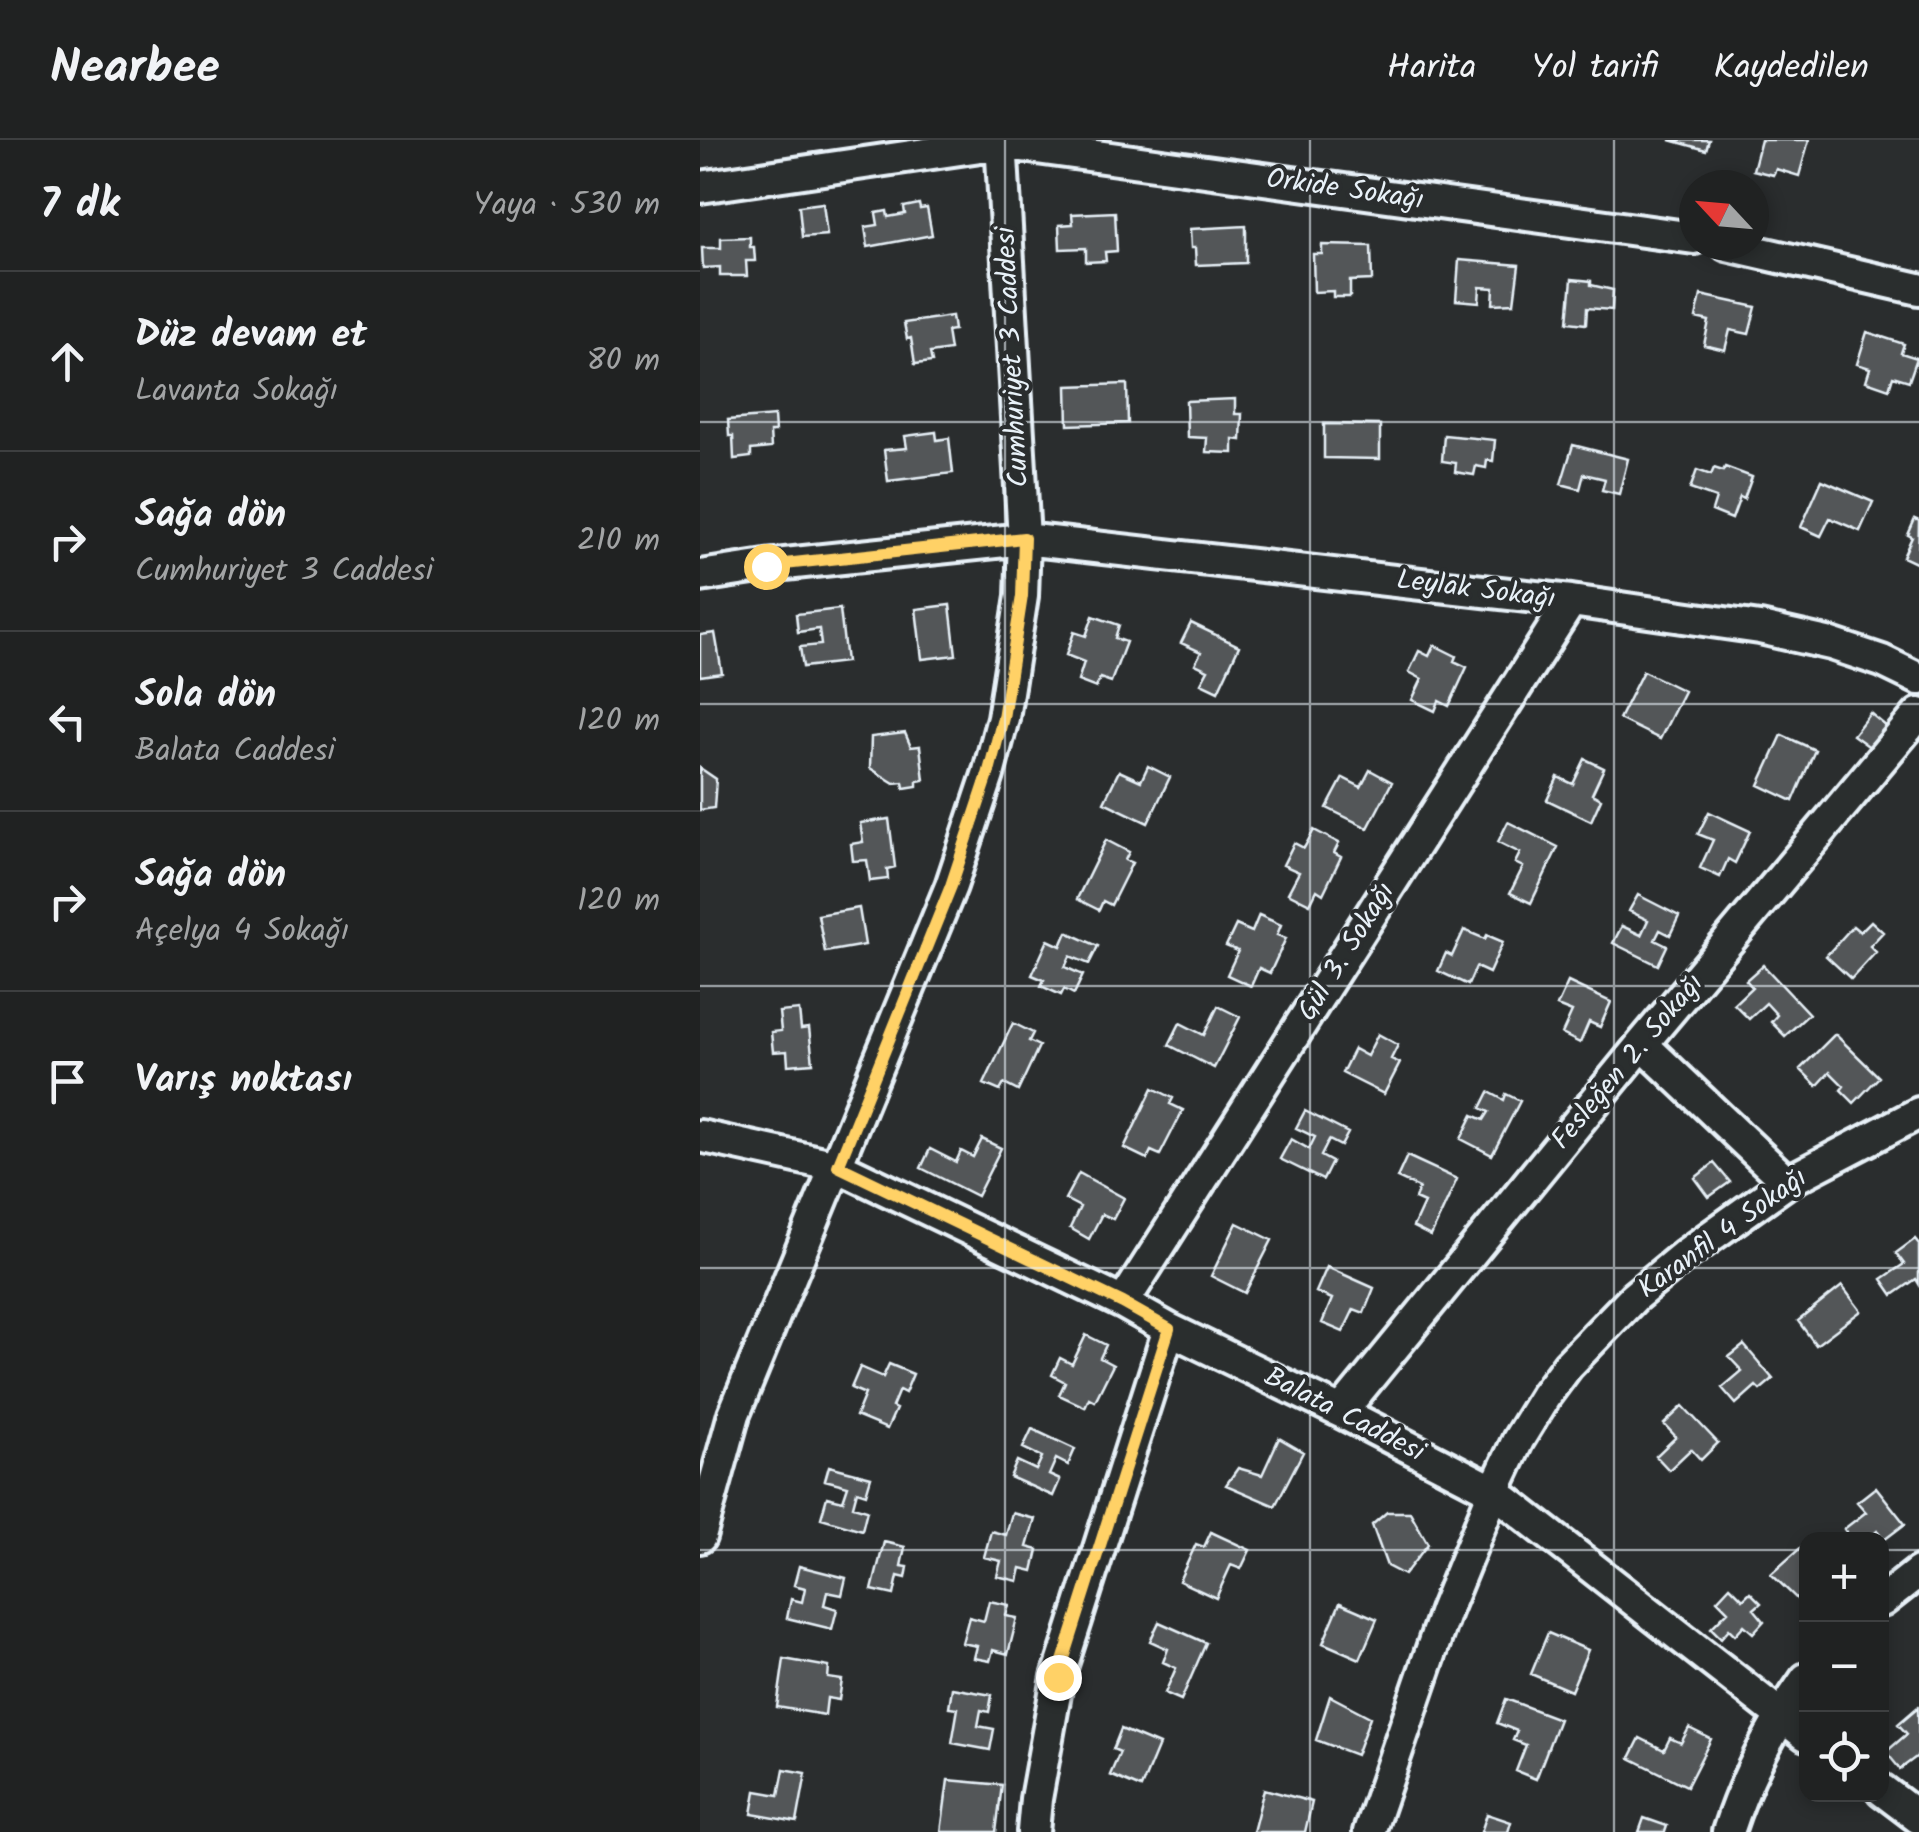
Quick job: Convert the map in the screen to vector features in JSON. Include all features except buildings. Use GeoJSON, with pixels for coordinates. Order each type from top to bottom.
{"type":"FeatureCollection","features":[{"type":"Feature","properties":{"kind":"street","name":"Orkide Sokağı"},"geometry":{"type":"LineString","coordinates":[[700,187],[1001,141],[1679,236]]}},
{"type":"Feature","properties":{"kind":"street","name":"Cumhuriyet 3 Caddesi"},"geometry":{"type":"LineString","coordinates":[[700,1538],[734,1414],[951,886],[1003,718],[1022,596],[1024,538],[1001,141]]}},
{"type":"Feature","properties":{"kind":"street"},"geometry":{"type":"LineString","coordinates":[[1769,255],[1919,289]]}},
{"type":"Feature","properties":{"kind":"street","name":"Leylak Sokağı"},"geometry":{"type":"LineString","coordinates":[[700,576],[1024,538],[1570,601],[1760,628],[1831,644],[1882,661],[1919,679]]}},
{"type":"Feature","properties":{"kind":"street","name":"Gül 3. Sokağı"},"geometry":{"type":"LineString","coordinates":[[1123,1303],[1570,601]]}},
{"type":"Feature","properties":{"kind":"street","name":"Fesleğen 2. Sokağı"},"geometry":{"type":"LineString","coordinates":[[1342,1412],[1642,1044],[1919,714]]}},
{"type":"Feature","properties":{"kind":"street"},"geometry":{"type":"LineString","coordinates":[[1642,1044],[1787,1182]]}},
{"type":"Feature","properties":{"kind":"street","name":"Karanfil 4 Sokağı"},"geometry":{"type":"LineString","coordinates":[[1370,1832],[1444,1610],[1494,1491],[1518,1440],[1568,1365],[1634,1297],[1686,1254],[1787,1182],[1919,1113]]}},
{"type":"Feature","properties":{"kind":"street","name":"Balata Caddesi"},"geometry":{"type":"LineString","coordinates":[[700,1136],[838,1166],[1123,1303],[1494,1491],[1799,1729]]}},
{"type":"Feature","properties":{"kind":"street"},"geometry":{"type":"LineString","coordinates":[[1033,1832],[1058,1677],[1169,1329]]}},
{"type":"Feature","properties":{"kind":"street"},"geometry":{"type":"LineString","coordinates":[[1889,1595],[1919,1572]]}},
{"type":"Feature","properties":{"kind":"street"},"geometry":{"type":"LineString","coordinates":[[1728,1832],[1761,1750],[1799,1689]]}},
{"type":"Feature","properties":{"kind":"street"},"geometry":{"type":"LineString","coordinates":[[1889,1795],[1919,1818]]}},
{"type":"Feature","properties":{"kind":"route"},"geometry":{"type":"LineString","coordinates":[[766,566],[1024,538],[1022,596],[1003,718],[988,775],[951,886],[838,1166],[1123,1303],[1169,1329],[1058,1677]]}}]}
